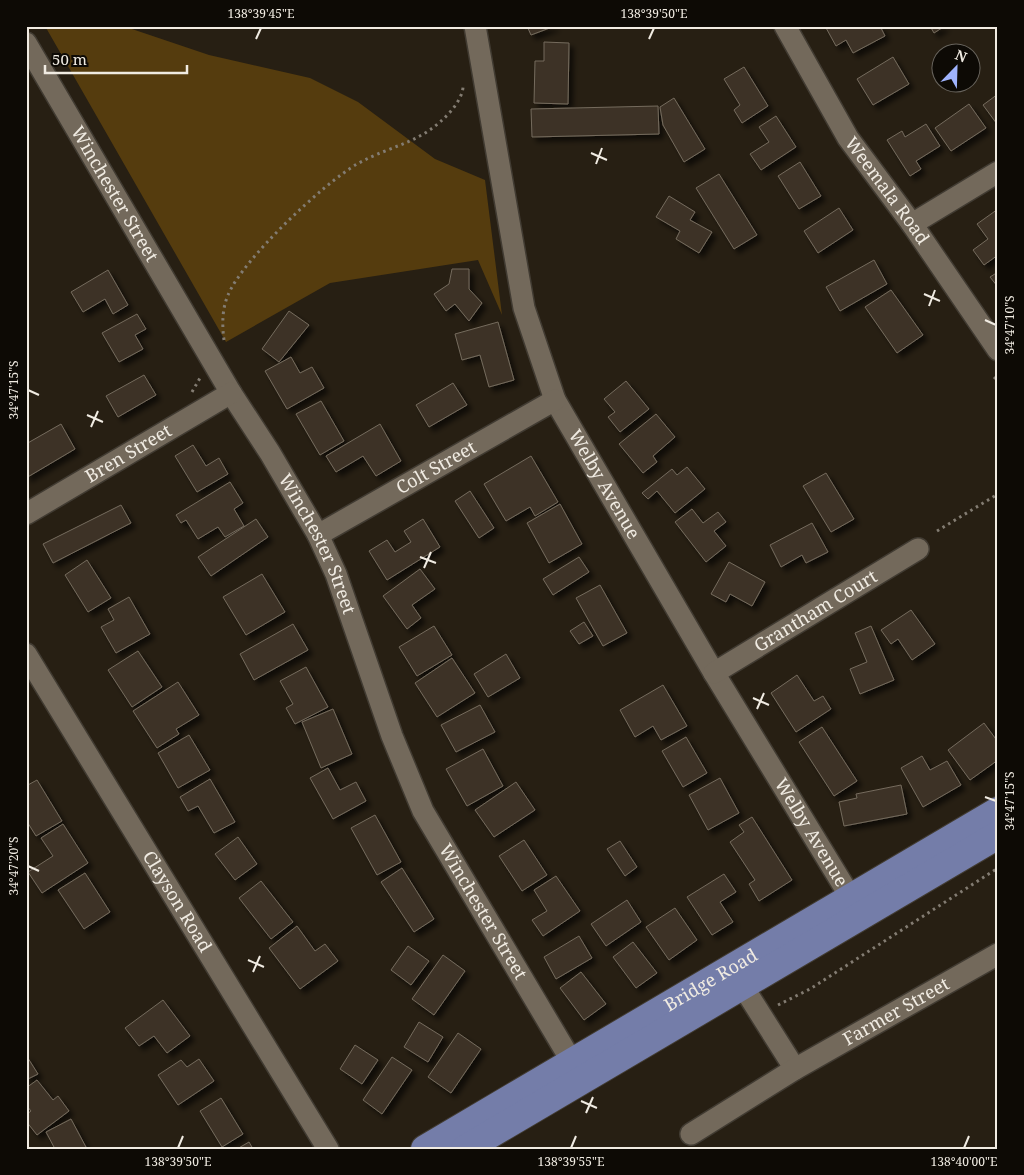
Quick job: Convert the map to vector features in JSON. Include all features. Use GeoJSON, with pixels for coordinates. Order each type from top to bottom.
{"type":"FeatureCollection","features":[{"type":"Feature","properties":{"kind":"main road","name":"Bridge Road"},"geometry":{"type":"LineString","coordinates":[[425,1149],[742,985],[998,811]]}},
{"type":"Feature","properties":{"kind":"main road","name":"Bridge Road"},"geometry":{"type":"LineString","coordinates":[[465,1149],[577,1070],[856,907],[998,836]]}},
{"type":"Feature","properties":{"kind":"street","name":"Welby Avenue"},"geometry":{"type":"LineString","coordinates":[[475,26],[524,308],[555,400],[714,673],[856,907]]}},
{"type":"Feature","properties":{"kind":"street","name":"Weemala Road"},"geometry":{"type":"LineString","coordinates":[[785,26],[848,138],[912,224],[998,350]]}},
{"type":"Feature","properties":{"kind":"street","name":"Winchester Street"},"geometry":{"type":"LineString","coordinates":[[26,43],[231,393],[270,453],[318,535],[336,574],[392,736],[423,811],[577,1070]]}},
{"type":"Feature","properties":{"kind":"street"},"geometry":{"type":"LineString","coordinates":[[912,224],[998,172]]}},
{"type":"Feature","properties":{"kind":"street","name":"Bren Street"},"geometry":{"type":"LineString","coordinates":[[26,514],[231,393]]}},
{"type":"Feature","properties":{"kind":"street","name":"Colt Street"},"geometry":{"type":"LineString","coordinates":[[318,535],[555,400]]}},
{"type":"Feature","properties":{"kind":"street","name":"Grantham Court"},"geometry":{"type":"LineString","coordinates":[[714,673],[918,548]]}},
{"type":"Feature","properties":{"kind":"street","name":"Clayson Road"},"geometry":{"type":"LineString","coordinates":[[26,654],[328,1149]]}},
{"type":"Feature","properties":{"kind":"street","name":"Farmer Street"},"geometry":{"type":"LineString","coordinates":[[691,1134],[795,1069],[998,954]]}},
{"type":"Feature","properties":{"kind":"street"},"geometry":{"type":"LineString","coordinates":[[742,985],[795,1069]]}},
{"type":"Feature","properties":{"kind":"path"},"geometry":{"type":"LineString","coordinates":[[224,343],[222,321],[227,297],[245,267],[328,184],[350,169],[432,130],[457,104],[463,88],[463,80]]}},
{"type":"Feature","properties":{"kind":"path"},"geometry":{"type":"LineString","coordinates":[[190,394],[201,377]]}},
{"type":"Feature","properties":{"kind":"path"},"geometry":{"type":"LineString","coordinates":[[994,377],[998,381]]}},
{"type":"Feature","properties":{"kind":"path"},"geometry":{"type":"LineString","coordinates":[[937,531],[998,494]]}},
{"type":"Feature","properties":{"kind":"shaded area"},"geometry":{"type":"Polygon","coordinates":[[[45,26],[123,26],[209,55],[310,78],[358,102],[435,159],[485,180],[502,315],[478,260],[330,283],[226,342],[45,26]]]}},
{"type":"Feature","properties":{"kind":"building"},"geometry":{"type":"Polygon","coordinates":[[[527,26],[555,26],[531,35],[527,26]]]}},
{"type":"Feature","properties":{"kind":"building"},"geometry":{"type":"Polygon","coordinates":[[[825,26],[880,26],[885,36],[853,53],[846,40],[836,46],[825,26]]]}},
{"type":"Feature","properties":{"kind":"building"},"geometry":{"type":"Polygon","coordinates":[[[930,26],[945,26],[934,33],[930,26]]]}},
{"type":"Feature","properties":{"kind":"building"},"geometry":{"type":"Polygon","coordinates":[[[544,42],[569,43],[568,104],[534,103],[535,61],[544,61],[544,42]]]}},
{"type":"Feature","properties":{"kind":"building"},"geometry":{"type":"Polygon","coordinates":[[[893,57],[909,84],[873,105],[857,79],[893,57]]]}},
{"type":"Feature","properties":{"kind":"building"},"geometry":{"type":"Polygon","coordinates":[[[744,67],[768,106],[742,123],[734,110],[740,105],[724,79],[744,67]]]}},
{"type":"Feature","properties":{"kind":"building"},"geometry":{"type":"Polygon","coordinates":[[[998,94],[998,123],[997,124],[983,105],[998,94]]]}},
{"type":"Feature","properties":{"kind":"building"},"geometry":{"type":"Polygon","coordinates":[[[674,98],[705,149],[684,162],[663,125],[660,107],[674,98]]]}},
{"type":"Feature","properties":{"kind":"building"},"geometry":{"type":"Polygon","coordinates":[[[969,104],[986,128],[951,151],[935,128],[969,104]]]}},
{"type":"Feature","properties":{"kind":"building"},"geometry":{"type":"Polygon","coordinates":[[[658,106],[659,134],[532,137],[531,109],[658,106]]]}},
{"type":"Feature","properties":{"kind":"building"},"geometry":{"type":"Polygon","coordinates":[[[776,116],[796,147],[761,170],[750,154],[769,142],[759,127],[776,116]]]}},
{"type":"Feature","properties":{"kind":"building"},"geometry":{"type":"Polygon","coordinates":[[[926,124],[940,146],[916,161],[921,169],[910,176],[887,140],[902,131],[905,137],[926,124]]]}},
{"type":"Feature","properties":{"kind":"building"},"geometry":{"type":"Polygon","coordinates":[[[800,162],[821,196],[799,209],[778,176],[800,162]]]}},
{"type":"Feature","properties":{"kind":"building"},"geometry":{"type":"Polygon","coordinates":[[[719,174],[757,235],[734,249],[696,188],[719,174]]]}},
{"type":"Feature","properties":{"kind":"building"},"geometry":{"type":"Polygon","coordinates":[[[669,196],[695,212],[690,220],[712,232],[699,253],[676,239],[680,231],[656,217],[669,196]]]}},
{"type":"Feature","properties":{"kind":"building"},"geometry":{"type":"Polygon","coordinates":[[[839,208],[853,230],[818,253],[804,231],[839,208]]]}},
{"type":"Feature","properties":{"kind":"building"},"geometry":{"type":"Polygon","coordinates":[[[998,209],[998,255],[984,265],[973,250],[988,239],[977,224],[998,209]]]}},
{"type":"Feature","properties":{"kind":"building"},"geometry":{"type":"Polygon","coordinates":[[[874,260],[887,284],[840,311],[826,287],[874,260]]]}},
{"type":"Feature","properties":{"kind":"building"},"geometry":{"type":"Polygon","coordinates":[[[452,269],[469,269],[469,289],[482,303],[469,321],[455,304],[446,311],[434,294],[449,284],[452,269]]]}},
{"type":"Feature","properties":{"kind":"building"},"geometry":{"type":"Polygon","coordinates":[[[108,270],[128,305],[113,314],[105,299],[83,312],[71,292],[108,270]]]}},
{"type":"Feature","properties":{"kind":"building"},"geometry":{"type":"Polygon","coordinates":[[[998,272],[998,287],[990,277],[998,272]]]}},
{"type":"Feature","properties":{"kind":"building"},"geometry":{"type":"Polygon","coordinates":[[[891,290],[923,335],[897,353],[865,307],[891,290]]]}},
{"type":"Feature","properties":{"kind":"building"},"geometry":{"type":"Polygon","coordinates":[[[289,311],[309,325],[279,362],[262,349],[289,311]]]}},
{"type":"Feature","properties":{"kind":"building"},"geometry":{"type":"Polygon","coordinates":[[[137,314],[146,329],[135,335],[143,349],[119,362],[102,333],[137,314]]]}},
{"type":"Feature","properties":{"kind":"building"},"geometry":{"type":"Polygon","coordinates":[[[498,322],[514,380],[489,387],[480,355],[462,360],[455,334],[498,322]]]}},
{"type":"Feature","properties":{"kind":"building"},"geometry":{"type":"Polygon","coordinates":[[[291,357],[300,373],[312,367],[324,388],[287,409],[265,371],[291,357]]]}},
{"type":"Feature","properties":{"kind":"building"},"geometry":{"type":"Polygon","coordinates":[[[144,375],[156,395],[118,417],[106,396],[144,375]]]}},
{"type":"Feature","properties":{"kind":"building"},"geometry":{"type":"Polygon","coordinates":[[[626,381],[649,409],[620,432],[608,417],[615,412],[604,399],[626,381]]]}},
{"type":"Feature","properties":{"kind":"building"},"geometry":{"type":"Polygon","coordinates":[[[453,383],[467,405],[429,427],[416,405],[453,383]]]}},
{"type":"Feature","properties":{"kind":"building"},"geometry":{"type":"Polygon","coordinates":[[[321,401],[344,441],[320,455],[296,414],[321,401]]]}},
{"type":"Feature","properties":{"kind":"building"},"geometry":{"type":"Polygon","coordinates":[[[656,414],[675,437],[653,456],[657,462],[643,473],[619,444],[656,414]]]}},
{"type":"Feature","properties":{"kind":"building"},"geometry":{"type":"Polygon","coordinates":[[[61,424],[75,449],[26,478],[26,444],[61,424]]]}},
{"type":"Feature","properties":{"kind":"building"},"geometry":{"type":"Polygon","coordinates":[[[380,424],[401,461],[376,476],[363,456],[336,472],[326,456],[380,424]]]}},
{"type":"Feature","properties":{"kind":"building"},"geometry":{"type":"Polygon","coordinates":[[[193,445],[206,466],[219,458],[228,474],[197,492],[175,456],[193,445]]]}},
{"type":"Feature","properties":{"kind":"building"},"geometry":{"type":"Polygon","coordinates":[[[531,456],[558,502],[535,516],[530,507],[506,521],[484,484],[531,456]]]}},
{"type":"Feature","properties":{"kind":"building"},"geometry":{"type":"Polygon","coordinates":[[[687,467],[705,489],[675,513],[657,491],[648,499],[642,493],[672,469],[677,475],[687,467]]]}},
{"type":"Feature","properties":{"kind":"building"},"geometry":{"type":"Polygon","coordinates":[[[826,473],[854,519],[831,532],[803,486],[826,473]]]}},
{"type":"Feature","properties":{"kind":"building"},"geometry":{"type":"Polygon","coordinates":[[[230,482],[243,503],[234,509],[244,526],[225,537],[218,527],[198,539],[186,520],[181,523],[176,515],[230,482]]]}},
{"type":"Feature","properties":{"kind":"building"},"geometry":{"type":"Polygon","coordinates":[[[470,491],[494,528],[479,538],[455,501],[470,491]]]}},
{"type":"Feature","properties":{"kind":"building"},"geometry":{"type":"Polygon","coordinates":[[[560,504],[582,544],[549,563],[527,523],[560,504]]]}},
{"type":"Feature","properties":{"kind":"building"},"geometry":{"type":"Polygon","coordinates":[[[121,505],[131,523],[53,563],[43,544],[121,505]]]}},
{"type":"Feature","properties":{"kind":"building"},"geometry":{"type":"Polygon","coordinates":[[[692,509],[703,523],[718,512],[726,522],[714,531],[726,546],[706,562],[675,522],[692,509]]]}},
{"type":"Feature","properties":{"kind":"building"},"geometry":{"type":"Polygon","coordinates":[[[256,519],[268,537],[211,576],[198,557],[256,519]]]}},
{"type":"Feature","properties":{"kind":"building"},"geometry":{"type":"Polygon","coordinates":[[[423,519],[440,547],[387,580],[369,551],[387,540],[395,552],[411,542],[404,531],[423,519]]]}},
{"type":"Feature","properties":{"kind":"building"},"geometry":{"type":"Polygon","coordinates":[[[812,523],[828,552],[806,563],[802,555],[781,567],[770,545],[812,523]]]}},
{"type":"Feature","properties":{"kind":"building"},"geometry":{"type":"Polygon","coordinates":[[[579,557],[589,572],[553,595],[543,579],[579,557]]]}},
{"type":"Feature","properties":{"kind":"building"},"geometry":{"type":"Polygon","coordinates":[[[87,560],[111,598],[88,612],[65,575],[87,560]]]}},
{"type":"Feature","properties":{"kind":"building"},"geometry":{"type":"Polygon","coordinates":[[[729,562],[765,582],[752,606],[730,594],[726,602],[711,594],[729,562]]]}},
{"type":"Feature","properties":{"kind":"building"},"geometry":{"type":"Polygon","coordinates":[[[420,569],[435,589],[412,605],[421,618],[407,629],[383,596],[420,569]]]}},
{"type":"Feature","properties":{"kind":"building"},"geometry":{"type":"Polygon","coordinates":[[[262,574],[285,612],[246,635],[223,597],[262,574]]]}},
{"type":"Feature","properties":{"kind":"building"},"geometry":{"type":"Polygon","coordinates":[[[600,585],[627,633],[603,646],[576,598],[600,585]]]}},
{"type":"Feature","properties":{"kind":"building"},"geometry":{"type":"Polygon","coordinates":[[[129,597],[150,634],[116,653],[101,627],[114,620],[108,609],[129,597]]]}},
{"type":"Feature","properties":{"kind":"building"},"geometry":{"type":"Polygon","coordinates":[[[911,610],[935,644],[912,660],[898,639],[891,644],[881,630],[911,610]]]}},
{"type":"Feature","properties":{"kind":"building"},"geometry":{"type":"Polygon","coordinates":[[[584,622],[593,636],[579,644],[570,631],[584,622]]]}},
{"type":"Feature","properties":{"kind":"building"},"geometry":{"type":"Polygon","coordinates":[[[293,624],[308,650],[254,680],[240,654],[293,624]]]}},
{"type":"Feature","properties":{"kind":"building"},"geometry":{"type":"Polygon","coordinates":[[[434,626],[452,655],[417,676],[399,647],[434,626]]]}},
{"type":"Feature","properties":{"kind":"building"},"geometry":{"type":"Polygon","coordinates":[[[871,626],[894,680],[860,694],[850,669],[867,662],[855,633],[871,626]]]}},
{"type":"Feature","properties":{"kind":"building"},"geometry":{"type":"Polygon","coordinates":[[[138,651],[162,687],[132,707],[108,670],[138,651]]]}},
{"type":"Feature","properties":{"kind":"building"},"geometry":{"type":"Polygon","coordinates":[[[506,654],[520,678],[488,697],[474,674],[506,654]]]}},
{"type":"Feature","properties":{"kind":"building"},"geometry":{"type":"Polygon","coordinates":[[[452,658],[475,693],[437,717],[415,683],[452,658]]]}},
{"type":"Feature","properties":{"kind":"building"},"geometry":{"type":"Polygon","coordinates":[[[306,667],[328,707],[295,724],[286,708],[293,704],[280,681],[306,667]]]}},
{"type":"Feature","properties":{"kind":"building"},"geometry":{"type":"Polygon","coordinates":[[[797,675],[814,701],[823,696],[831,709],[796,732],[771,693],[797,675]]]}},
{"type":"Feature","properties":{"kind":"building"},"geometry":{"type":"Polygon","coordinates":[[[178,682],[199,715],[176,729],[179,734],[157,748],[133,711],[178,682]]]}},
{"type":"Feature","properties":{"kind":"building"},"geometry":{"type":"Polygon","coordinates":[[[663,685],[687,726],[661,740],[653,726],[635,737],[620,710],[663,685]]]}},
{"type":"Feature","properties":{"kind":"building"},"geometry":{"type":"Polygon","coordinates":[[[480,705],[495,732],[456,752],[441,725],[480,705]]]}},
{"type":"Feature","properties":{"kind":"building"},"geometry":{"type":"Polygon","coordinates":[[[333,709],[352,754],[321,768],[302,722],[333,709]]]}},
{"type":"Feature","properties":{"kind":"building"},"geometry":{"type":"Polygon","coordinates":[[[984,723],[998,742],[998,760],[970,780],[948,750],[984,723]]]}},
{"type":"Feature","properties":{"kind":"building"},"geometry":{"type":"Polygon","coordinates":[[[822,727],[857,781],[834,796],[799,742],[822,727]]]}},
{"type":"Feature","properties":{"kind":"building"},"geometry":{"type":"Polygon","coordinates":[[[189,735],[210,770],[178,788],[158,753],[189,735]]]}},
{"type":"Feature","properties":{"kind":"building"},"geometry":{"type":"Polygon","coordinates":[[[686,737],[707,773],[683,787],[662,751],[686,737]]]}},
{"type":"Feature","properties":{"kind":"building"},"geometry":{"type":"Polygon","coordinates":[[[483,749],[503,786],[467,806],[446,769],[483,749]]]}},
{"type":"Feature","properties":{"kind":"building"},"geometry":{"type":"Polygon","coordinates":[[[922,756],[930,770],[947,761],[961,785],[923,807],[901,768],[922,756]]]}},
{"type":"Feature","properties":{"kind":"building"},"geometry":{"type":"Polygon","coordinates":[[[328,768],[340,790],[356,782],[366,801],[333,819],[310,778],[328,768]]]}},
{"type":"Feature","properties":{"kind":"building"},"geometry":{"type":"Polygon","coordinates":[[[720,778],[739,813],[708,830],[689,795],[720,778]]]}},
{"type":"Feature","properties":{"kind":"building"},"geometry":{"type":"Polygon","coordinates":[[[210,779],[235,822],[214,833],[198,806],[188,811],[180,797],[210,779]]]}},
{"type":"Feature","properties":{"kind":"building"},"geometry":{"type":"Polygon","coordinates":[[[37,780],[62,821],[36,836],[26,820],[26,786],[37,780]]]}},
{"type":"Feature","properties":{"kind":"building"},"geometry":{"type":"Polygon","coordinates":[[[516,782],[535,810],[494,837],[475,810],[516,782]]]}},
{"type":"Feature","properties":{"kind":"building"},"geometry":{"type":"Polygon","coordinates":[[[901,785],[907,814],[844,826],[839,802],[857,798],[856,794],[901,785]]]}},
{"type":"Feature","properties":{"kind":"building"},"geometry":{"type":"Polygon","coordinates":[[[375,815],[401,862],[377,875],[351,828],[375,815]]]}},
{"type":"Feature","properties":{"kind":"building"},"geometry":{"type":"Polygon","coordinates":[[[752,817],[792,880],[759,901],[749,884],[755,880],[730,842],[744,832],[739,825],[752,817]]]}},
{"type":"Feature","properties":{"kind":"building"},"geometry":{"type":"Polygon","coordinates":[[[63,824],[88,863],[42,893],[28,872],[53,856],[41,838],[63,824]]]}},
{"type":"Feature","properties":{"kind":"building"},"geometry":{"type":"Polygon","coordinates":[[[238,837],[257,864],[235,880],[215,854],[238,837]]]}},
{"type":"Feature","properties":{"kind":"building"},"geometry":{"type":"Polygon","coordinates":[[[524,840],[547,875],[522,891],[499,856],[524,840]]]}},
{"type":"Feature","properties":{"kind":"building"},"geometry":{"type":"Polygon","coordinates":[[[620,841],[637,867],[625,876],[607,849],[620,841]]]}},
{"type":"Feature","properties":{"kind":"building"},"geometry":{"type":"Polygon","coordinates":[[[402,868],[434,919],[414,932],[381,882],[402,868]]]}},
{"type":"Feature","properties":{"kind":"building"},"geometry":{"type":"Polygon","coordinates":[[[85,873],[110,912],[84,929],[58,890],[85,873]]]}},
{"type":"Feature","properties":{"kind":"building"},"geometry":{"type":"Polygon","coordinates":[[[724,874],[736,892],[720,902],[733,922],[712,935],[687,897],[724,874]]]}},
{"type":"Feature","properties":{"kind":"building"},"geometry":{"type":"Polygon","coordinates":[[[556,876],[580,911],[543,936],[532,920],[547,911],[534,890],[556,876]]]}},
{"type":"Feature","properties":{"kind":"building"},"geometry":{"type":"Polygon","coordinates":[[[261,881],[293,922],[271,939],[239,898],[261,881]]]}},
{"type":"Feature","properties":{"kind":"building"},"geometry":{"type":"Polygon","coordinates":[[[627,900],[641,922],[606,946],[591,924],[627,900]]]}},
{"type":"Feature","properties":{"kind":"building"},"geometry":{"type":"Polygon","coordinates":[[[675,908],[697,940],[669,960],[646,927],[675,908]]]}},
{"type":"Feature","properties":{"kind":"building"},"geometry":{"type":"Polygon","coordinates":[[[297,926],[315,951],[325,944],[338,961],[300,989],[269,948],[297,926]]]}},
{"type":"Feature","properties":{"kind":"building"},"geometry":{"type":"Polygon","coordinates":[[[579,936],[592,958],[556,979],[544,957],[579,936]]]}},
{"type":"Feature","properties":{"kind":"building"},"geometry":{"type":"Polygon","coordinates":[[[633,942],[657,973],[636,988],[613,957],[633,942]]]}},
{"type":"Feature","properties":{"kind":"building"},"geometry":{"type":"Polygon","coordinates":[[[408,946],[429,961],[411,985],[391,970],[408,946]]]}},
{"type":"Feature","properties":{"kind":"building"},"geometry":{"type":"Polygon","coordinates":[[[443,955],[465,971],[434,1015],[412,999],[443,955]]]}},
{"type":"Feature","properties":{"kind":"building"},"geometry":{"type":"Polygon","coordinates":[[[581,972],[606,1004],[584,1020],[560,988],[581,972]]]}},
{"type":"Feature","properties":{"kind":"building"},"geometry":{"type":"Polygon","coordinates":[[[163,1000],[190,1036],[167,1053],[154,1036],[139,1046],[125,1028],[163,1000]]]}},
{"type":"Feature","properties":{"kind":"building"},"geometry":{"type":"Polygon","coordinates":[[[419,1022],[443,1037],[428,1062],[404,1047],[419,1022]]]}},
{"type":"Feature","properties":{"kind":"building"},"geometry":{"type":"Polygon","coordinates":[[[458,1033],[481,1049],[451,1093],[428,1077],[458,1033]]]}},
{"type":"Feature","properties":{"kind":"building"},"geometry":{"type":"Polygon","coordinates":[[[355,1045],[378,1060],[362,1084],[340,1069],[355,1045]]]}},
{"type":"Feature","properties":{"kind":"building"},"geometry":{"type":"Polygon","coordinates":[[[26,1055],[38,1074],[26,1080],[26,1055]]]}},
{"type":"Feature","properties":{"kind":"building"},"geometry":{"type":"Polygon","coordinates":[[[392,1057],[412,1070],[382,1114],[363,1100],[392,1057]]]}},
{"type":"Feature","properties":{"kind":"building"},"geometry":{"type":"Polygon","coordinates":[[[199,1059],[214,1081],[178,1105],[158,1075],[181,1060],[187,1067],[199,1059]]]}},
{"type":"Feature","properties":{"kind":"building"},"geometry":{"type":"Polygon","coordinates":[[[37,1080],[53,1100],[58,1096],[69,1111],[37,1135],[26,1121],[26,1115],[31,1111],[26,1105],[26,1088],[37,1080]]]}},
{"type":"Feature","properties":{"kind":"building"},"geometry":{"type":"Polygon","coordinates":[[[221,1098],[243,1134],[222,1147],[200,1111],[221,1098]]]}},
{"type":"Feature","properties":{"kind":"building"},"geometry":{"type":"Polygon","coordinates":[[[71,1119],[87,1149],[55,1149],[46,1132],[71,1119]]]}},
{"type":"Feature","properties":{"kind":"building"},"geometry":{"type":"Polygon","coordinates":[[[249,1142],[253,1149],[237,1149],[249,1142]]]}}]}
